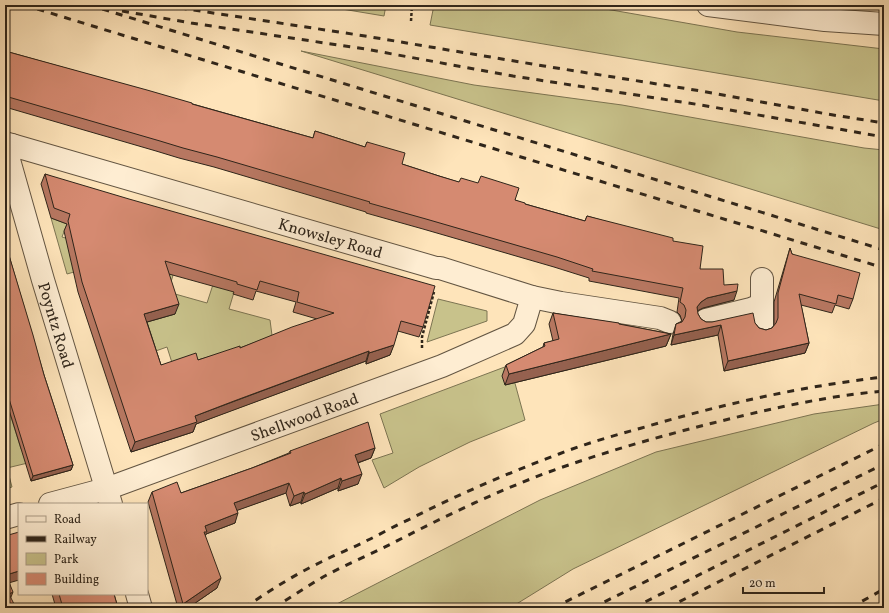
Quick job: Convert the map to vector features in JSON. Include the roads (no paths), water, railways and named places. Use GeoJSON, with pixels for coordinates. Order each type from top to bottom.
{"type":"FeatureCollection","features":[{"type":"Feature","properties":{"kind":"street"},"geometry":{"type":"LineString","coordinates":[[708,5],[826,12],[884,24]]}},
{"type":"Feature","properties":{"kind":"street","name":"Knowsley Road"},"geometry":{"type":"LineString","coordinates":[[9,144],[440,268],[532,297],[665,320]]}},
{"type":"Feature","properties":{"kind":"street","name":"Poyntz Road"},"geometry":{"type":"LineString","coordinates":[[9,144],[9,160],[42,280],[108,497]]}},
{"type":"Feature","properties":{"kind":"street"},"geometry":{"type":"LineString","coordinates":[[762,279],[762,327]]}},
{"type":"Feature","properties":{"kind":"street","name":"Shellwood Road"},"geometry":{"type":"LineString","coordinates":[[58,503],[108,497],[428,371],[515,334],[524,324],[532,297]]}},
{"type":"Feature","properties":{"kind":"street"},"geometry":{"type":"LineString","coordinates":[[706,320],[751,310],[761,304]]}},
{"type":"Feature","properties":{"kind":"street"},"geometry":{"type":"LineString","coordinates":[[5,518],[18,514]]}},
{"type":"Feature","properties":{"kind":"street"},"geometry":{"type":"LineString","coordinates":[[137,595],[141,608]]}},
{"type":"Feature","properties":{"kind":"railway"},"geometry":{"type":"LineString","coordinates":[[24,5],[884,268]]}},
{"type":"Feature","properties":{"kind":"railway"},"geometry":{"type":"LineString","coordinates":[[89,5],[884,250]]}},
{"type":"Feature","properties":{"kind":"railway"},"geometry":{"type":"LineString","coordinates":[[166,5],[701,91],[884,123]]}},
{"type":"Feature","properties":{"kind":"railway"},"geometry":{"type":"LineString","coordinates":[[122,11],[365,49],[513,76],[701,105],[884,137]]}},
{"type":"Feature","properties":{"kind":"railway"},"geometry":{"type":"LineString","coordinates":[[244,608],[272,589],[327,559],[464,493],[570,450],[623,433],[734,403],[823,385],[884,377]]}},
{"type":"Feature","properties":{"kind":"railway"},"geometry":{"type":"LineString","coordinates":[[273,608],[340,568],[467,506],[546,473],[629,446],[734,418],[819,400],[884,391]]}},
{"type":"Feature","properties":{"kind":"railway"},"geometry":{"type":"LineString","coordinates":[[553,608],[884,444]]}},
{"type":"Feature","properties":{"kind":"railway"},"geometry":{"type":"LineString","coordinates":[[592,608],[884,464]]}},
{"type":"Feature","properties":{"kind":"railway"},"geometry":{"type":"LineString","coordinates":[[633,608],[884,482]]}},
{"type":"Feature","properties":{"kind":"railway"},"geometry":{"type":"LineString","coordinates":[[667,608],[884,498]]}},
{"type":"Feature","properties":{"kind":"railway"},"geometry":{"type":"LineString","coordinates":[[850,608],[884,589]]}},
{"type":"Feature","properties":{"kind":"railway"},"geometry":{"type":"LineString","coordinates":[[879,608],[884,605]]}}]}
